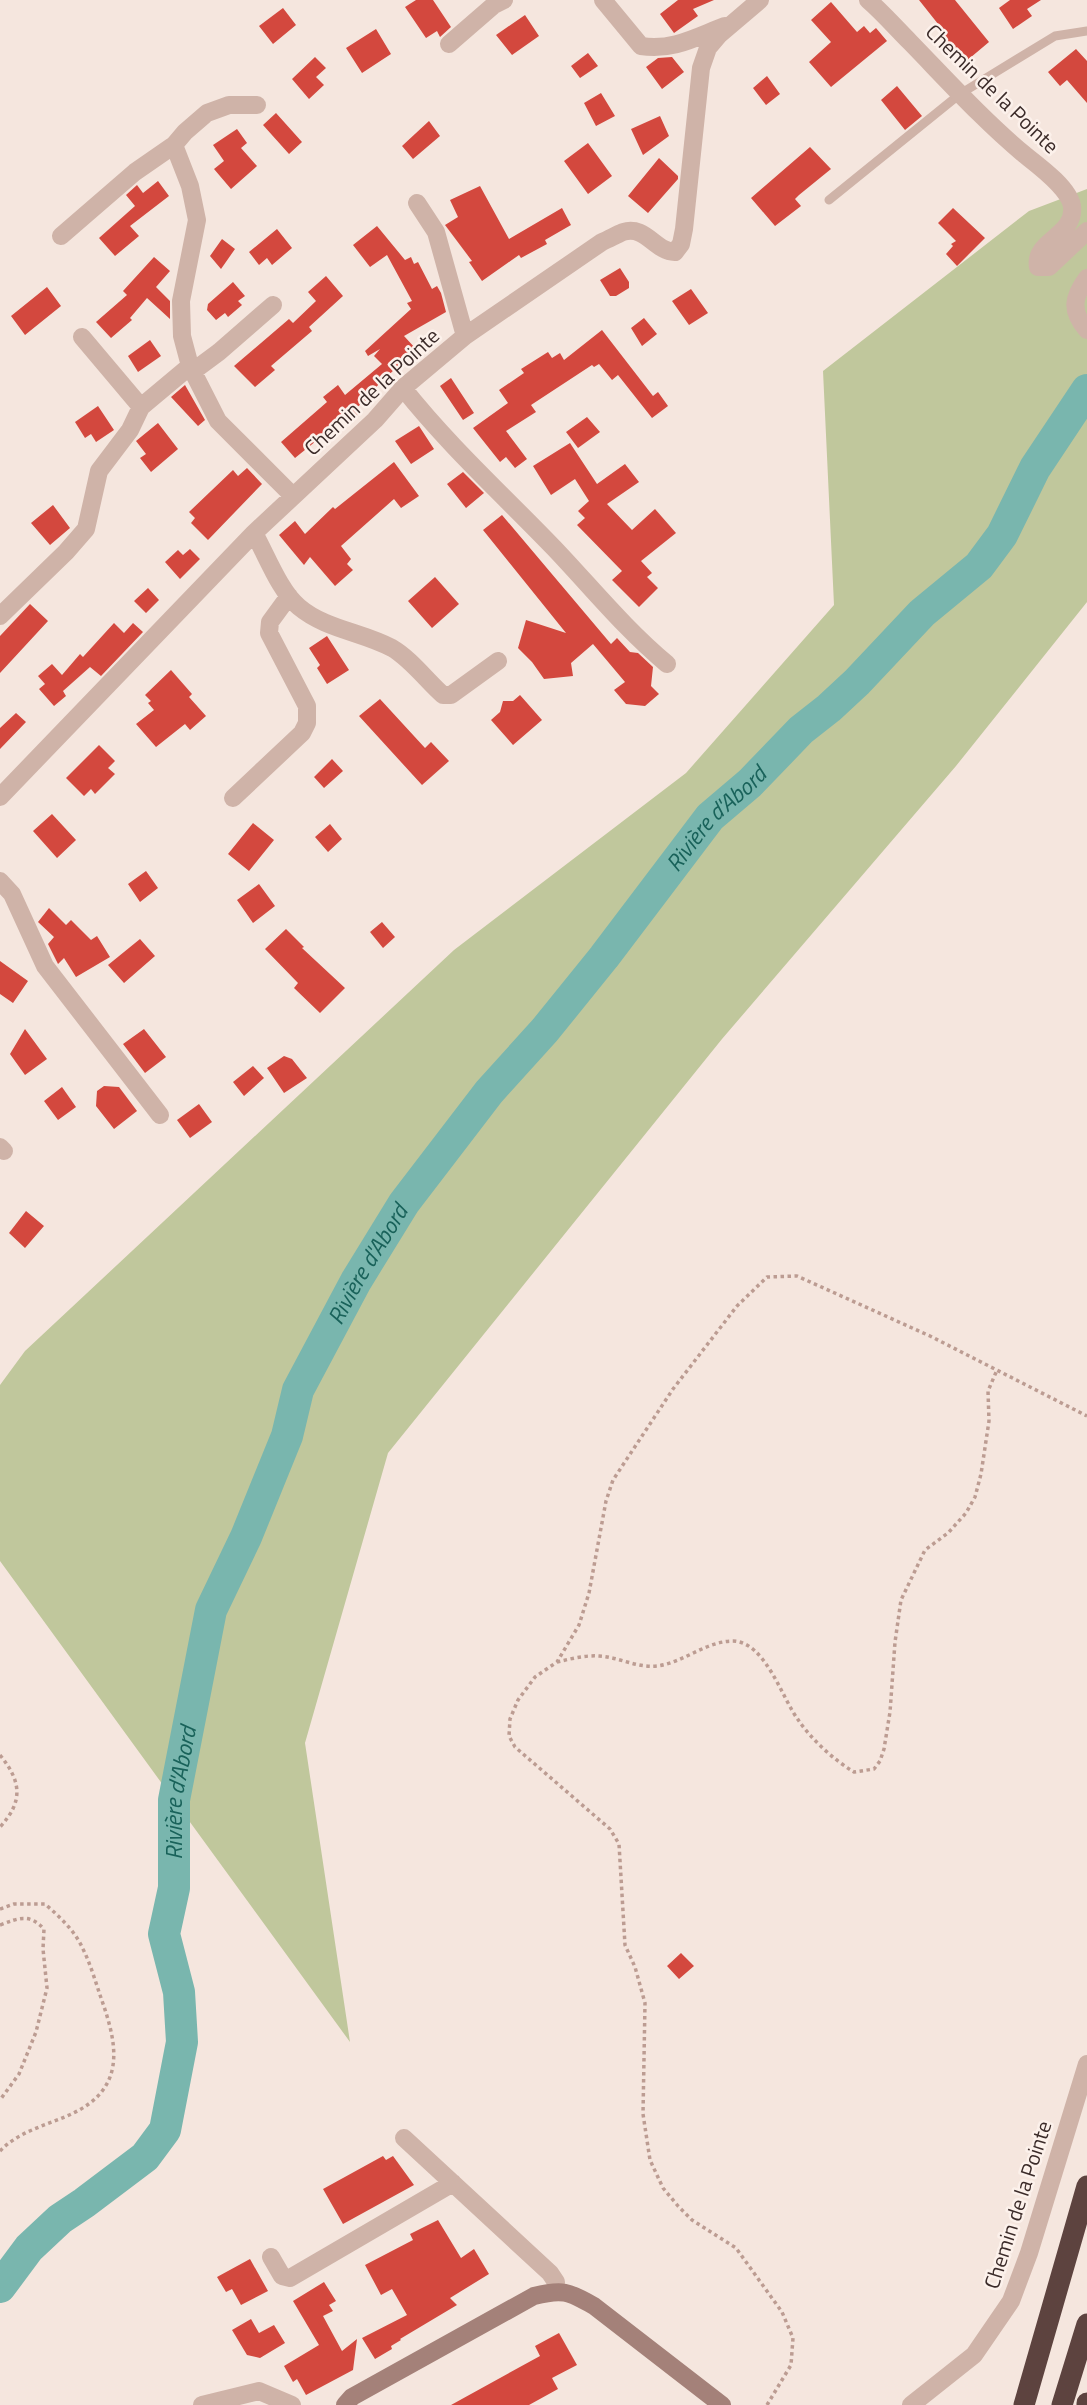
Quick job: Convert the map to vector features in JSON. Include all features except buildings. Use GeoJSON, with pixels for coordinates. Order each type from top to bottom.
{"type":"FeatureCollection","features":[{"type":"Feature","properties":{"kind":"highway"},"geometry":{"type":"LineString","coordinates":[[1023,2405],[1087,2186]]}},
{"type":"Feature","properties":{"kind":"highway"},"geometry":{"type":"LineString","coordinates":[[1062,2405],[1087,2324]]}},
{"type":"Feature","properties":{"kind":"street"},"geometry":{"type":"LineString","coordinates":[[449,44],[494,5],[504,0]]}},
{"type":"Feature","properties":{"kind":"street"},"geometry":{"type":"LineString","coordinates":[[603,0],[641,46],[658,49],[674,46],[732,23]]}},
{"type":"Feature","properties":{"kind":"street","name":"Chemin de la Pointe"},"geometry":{"type":"LineString","coordinates":[[0,797],[254,533],[375,420],[403,388],[465,336],[602,242],[626,231],[647,235],[657,246],[675,252],[681,244],[684,229],[701,68],[708,48],[760,0]]}},
{"type":"Feature","properties":{"kind":"street","name":"Chemin de la Pointe"},"geometry":{"type":"LineString","coordinates":[[868,0],[1007,140],[1051,176],[1072,203],[1072,215],[1066,228],[1040,250],[1038,267],[1049,267],[1087,231]]}},
{"type":"Feature","properties":{"kind":"street"},"geometry":{"type":"LineString","coordinates":[[61,236],[135,172],[174,145],[207,113],[229,105],[257,105]]}},
{"type":"Feature","properties":{"kind":"street"},"geometry":{"type":"LineString","coordinates":[[174,145],[190,186],[197,220],[181,301],[183,336],[191,369],[218,421],[293,496]]}},
{"type":"Feature","properties":{"kind":"street"},"geometry":{"type":"LineString","coordinates":[[417,203],[436,232],[465,336]]}},
{"type":"Feature","properties":{"kind":"street"},"geometry":{"type":"LineString","coordinates":[[1087,278],[1077,292],[1075,309],[1087,330]]}},
{"type":"Feature","properties":{"kind":"street"},"geometry":{"type":"LineString","coordinates":[[0,616],[86,529],[99,471],[130,430],[141,407],[191,369],[219,352],[273,304]]}},
{"type":"Feature","properties":{"kind":"street"},"geometry":{"type":"LineString","coordinates":[[82,337],[141,407]]}},
{"type":"Feature","properties":{"kind":"street"},"geometry":{"type":"LineString","coordinates":[[403,388],[460,455],[502,494],[640,642],[667,664]]}},
{"type":"Feature","properties":{"kind":"street"},"geometry":{"type":"LineString","coordinates":[[254,533],[289,596],[299,607],[328,624],[395,650],[443,695],[451,695],[498,661]]}},
{"type":"Feature","properties":{"kind":"street"},"geometry":{"type":"LineString","coordinates":[[233,798],[302,733],[307,723],[307,706],[269,633],[270,622],[289,596]]}},
{"type":"Feature","properties":{"kind":"street"},"geometry":{"type":"LineString","coordinates":[[0,881],[12,894],[45,965],[160,1115]]}},
{"type":"Feature","properties":{"kind":"street","name":"Chemin de la Pointe"},"geometry":{"type":"LineString","coordinates":[[911,2405],[941,2384],[974,2355],[1012,2301],[1087,2064]]}},
{"type":"Feature","properties":{"kind":"street"},"geometry":{"type":"LineString","coordinates":[[404,2138],[550,2273],[555,2282],[555,2290]]}},
{"type":"Feature","properties":{"kind":"street"},"geometry":{"type":"LineString","coordinates":[[271,2257],[282,2276],[290,2278],[453,2183]]}},
{"type":"Feature","properties":{"kind":"street"},"geometry":{"type":"LineString","coordinates":[[345,2405],[352,2397],[534,2296],[555,2290],[575,2295],[594,2306],[722,2405]]}},
{"type":"Feature","properties":{"kind":"street"},"geometry":{"type":"LineString","coordinates":[[202,2405],[259,2391],[292,2405]]}},
{"type":"Feature","properties":{"kind":"lane"},"geometry":{"type":"LineString","coordinates":[[829,200],[960,94],[1055,37],[1087,31]]}},
{"type":"Feature","properties":{"kind":"path"},"geometry":{"type":"LineString","coordinates":[[767,2405],[791,2365],[793,2338],[782,2312],[736,2248],[692,2220],[663,2189],[650,2160],[643,2114],[645,2003],[635,1967],[625,1945],[619,1844],[610,1829],[515,1746],[509,1736],[510,1719],[518,1700],[535,1677],[556,1662],[579,1625],[589,1593],[606,1501],[613,1480],[673,1389],[737,1306],[767,1277],[797,1276],[930,1336],[1087,1416]]}},
{"type":"Feature","properties":{"kind":"path"},"geometry":{"type":"LineString","coordinates":[[556,1662],[584,1656],[601,1656],[649,1667],[666,1665],[715,1645],[730,1641],[742,1642],[753,1648],[764,1661],[798,1721],[811,1736],[854,1772],[874,1769],[880,1762],[890,1712],[901,1600],[925,1550],[948,1533],[966,1513],[975,1497],[989,1421],[988,1391],[997,1370]]}},
{"type":"Feature","properties":{"kind":"path"},"geometry":{"type":"LineString","coordinates":[[0,1755],[18,1785],[17,1802],[0,1827]]}},
{"type":"Feature","properties":{"kind":"path"},"geometry":{"type":"LineString","coordinates":[[0,1909],[14,1904],[45,1904],[64,1921],[83,1948],[109,2019],[116,2049],[112,2074],[90,2103],[29,2130],[0,2151]]}},
{"type":"Feature","properties":{"kind":"path"},"geometry":{"type":"LineString","coordinates":[[0,1925],[19,1918],[36,1920],[44,1929],[47,1988],[36,2032],[19,2074],[0,2100]]}},
{"type":"Feature","properties":{"kind":"green space"},"geometry":{"type":"Polygon","coordinates":[[[1087,189],[1087,602],[956,766],[722,1039],[388,1453],[305,1743],[350,2042],[0,1561],[0,1385],[25,1351],[454,950],[686,773],[834,605],[823,371],[1029,211],[1087,189]]]}},
{"type":"Feature","properties":{"kind":"waterway","name":"Rivière d'Abord"},"geometry":{"type":"LineString","coordinates":[[0,2287],[29,2248],[60,2219],[145,2157],[165,2130],[182,2042],[179,1992],[164,1934],[174,1888],[174,1800],[211,1610],[246,1537],[287,1436],[298,1390],[356,1281],[404,1203],[489,1092],[545,1030],[604,957],[710,817],[750,783],[801,730],[857,682],[922,613],[979,566],[1002,535],[1035,468],[1087,390]]}}]}
